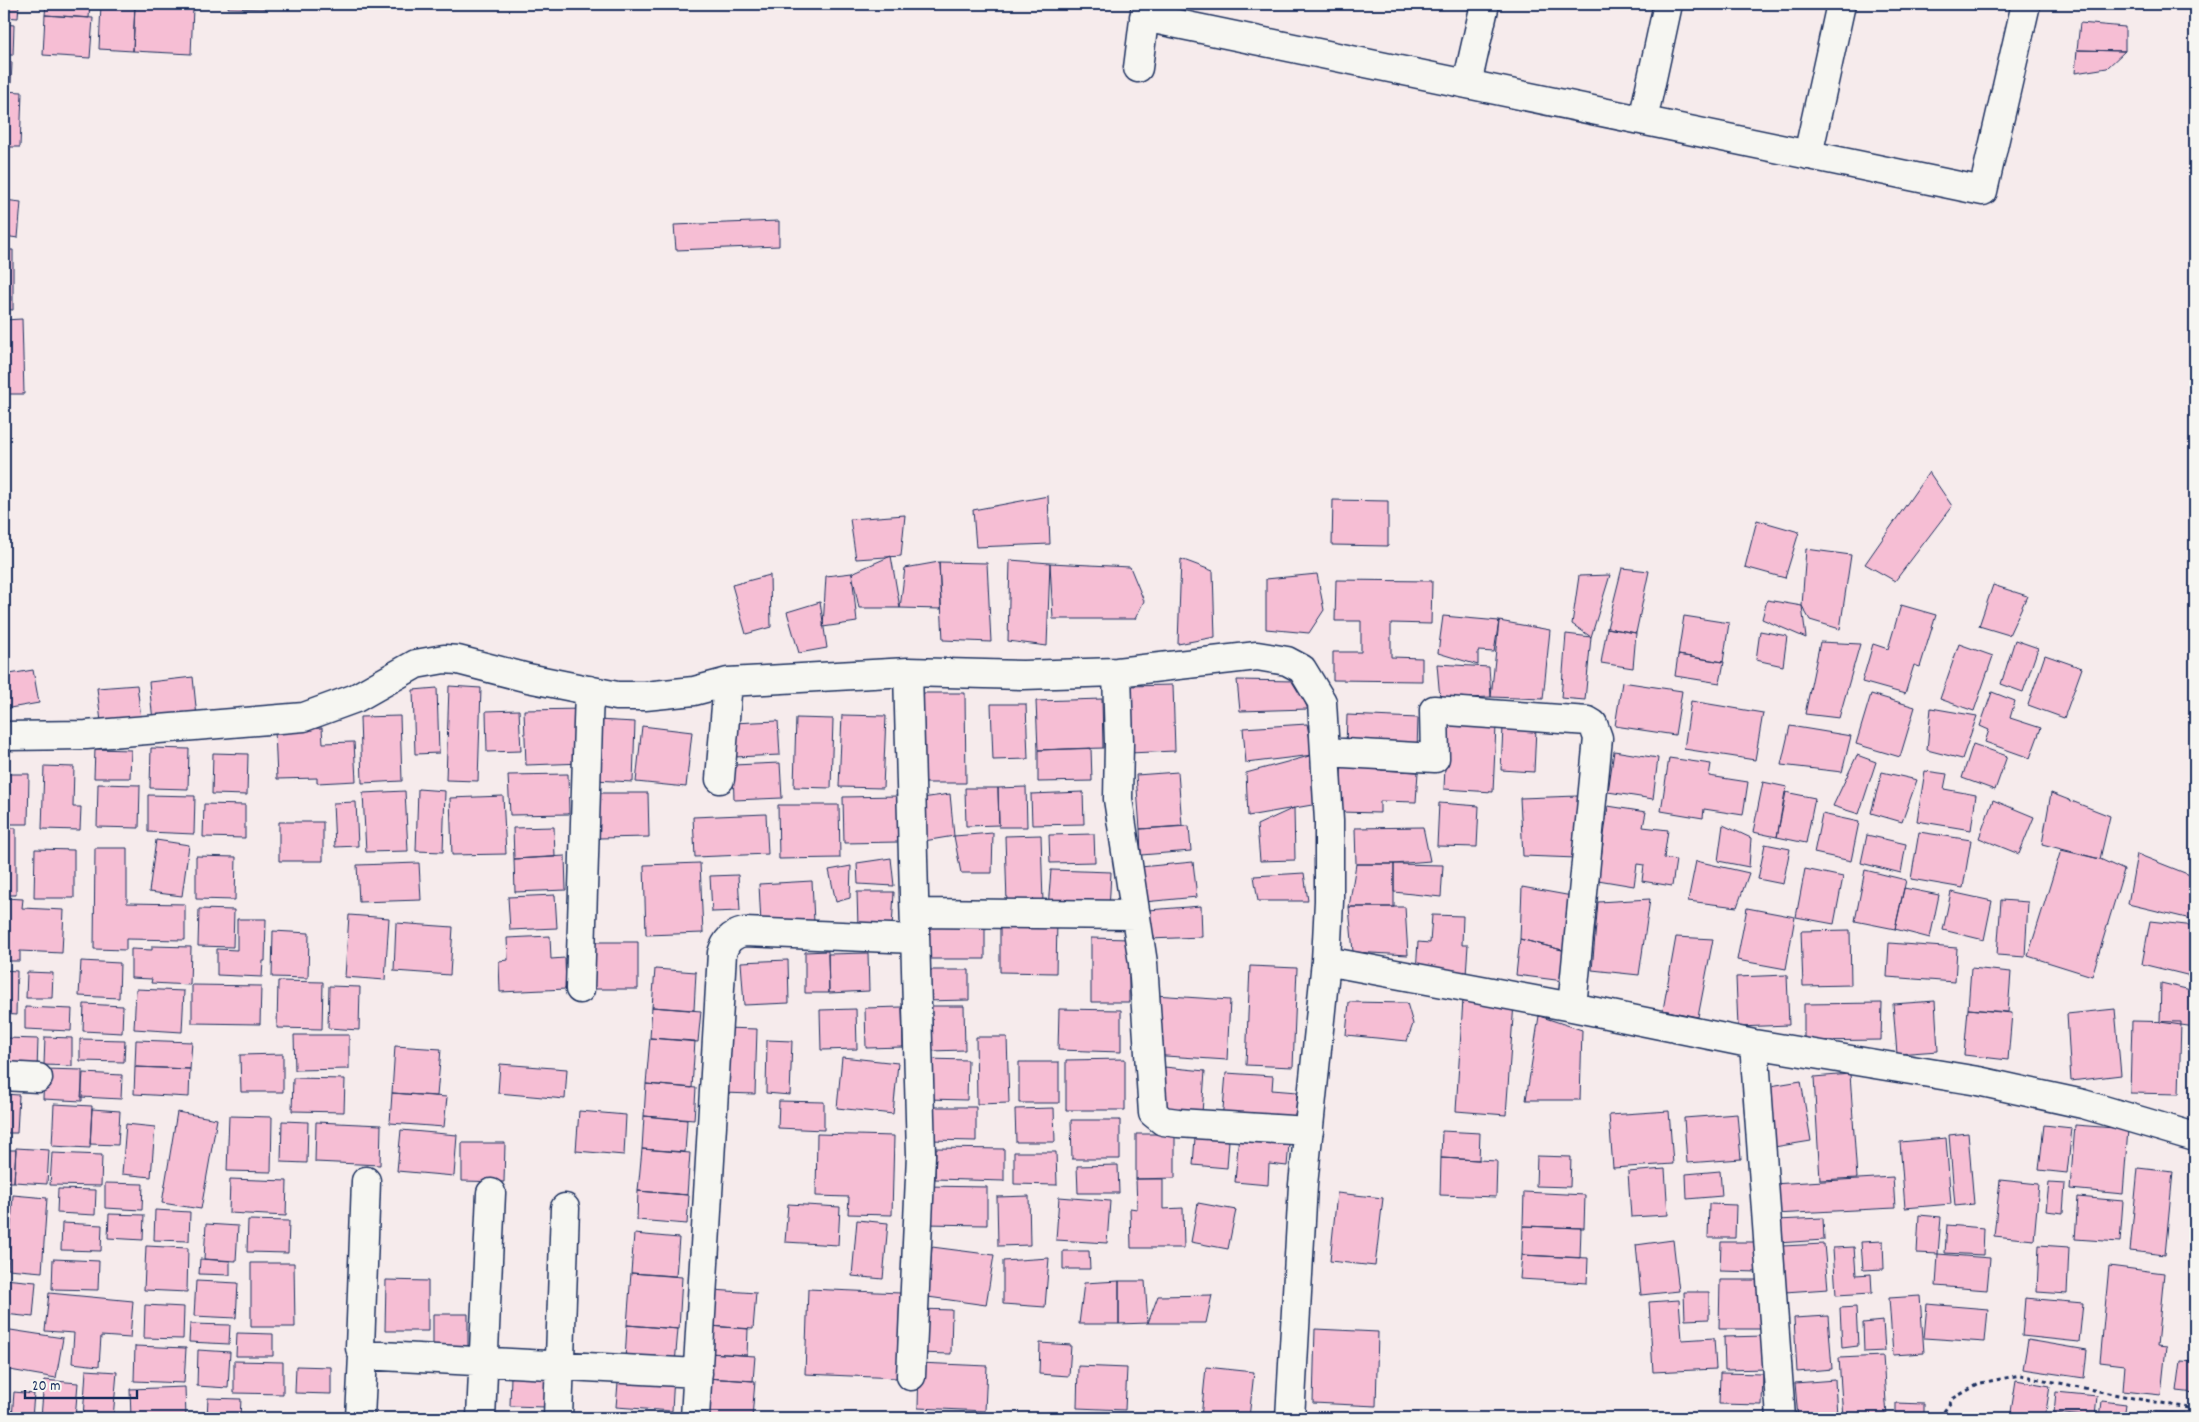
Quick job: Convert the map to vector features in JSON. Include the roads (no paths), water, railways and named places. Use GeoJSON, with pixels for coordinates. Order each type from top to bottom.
{"type":"FeatureCollection","features":[{"type":"Feature","properties":{"kind":"street"},"geometry":{"type":"LineString","coordinates":[[1467,84],[1485,4]]}},
{"type":"Feature","properties":{"kind":"street"},"geometry":{"type":"LineString","coordinates":[[1643,120],[1668,4]]}},
{"type":"Feature","properties":{"kind":"street"},"geometry":{"type":"LineString","coordinates":[[1808,155],[1841,4]]}},
{"type":"Feature","properties":{"kind":"street"},"geometry":{"type":"LineString","coordinates":[[1138,68],[1145,10],[1467,84],[1984,191],[2026,4]]}},
{"type":"Feature","properties":{"kind":"street"},"geometry":{"type":"LineString","coordinates":[[4,736],[86,735],[304,717],[356,698],[416,664],[444,659],[458,660],[528,678],[617,696],[652,696],[694,690],[728,682],[908,672],[1023,675],[1117,672],[1257,656],[1288,661],[1302,669],[1322,702],[1329,821],[1330,901],[1326,961],[1303,1184],[1290,1418]]}},
{"type":"Feature","properties":{"kind":"street"},"geometry":{"type":"LineString","coordinates":[[908,672],[921,1155],[910,1376]]}},
{"type":"Feature","properties":{"kind":"street"},"geometry":{"type":"LineString","coordinates":[[1117,672],[1118,799],[1143,963],[1153,1113],[1163,1121],[1178,1123],[1309,1131]]}},
{"type":"Feature","properties":{"kind":"street"},"geometry":{"type":"LineString","coordinates":[[720,779],[728,682]]}},
{"type":"Feature","properties":{"kind":"street"},"geometry":{"type":"LineString","coordinates":[[580,989],[589,690]]}},
{"type":"Feature","properties":{"kind":"street"},"geometry":{"type":"LineString","coordinates":[[1325,752],[1435,758],[1434,710],[1588,721],[1593,724],[1598,738],[1572,1007]]}},
{"type":"Feature","properties":{"kind":"street"},"geometry":{"type":"LineString","coordinates":[[695,1418],[722,953],[725,944],[733,935],[744,932],[1136,915]]}},
{"type":"Feature","properties":{"kind":"street"},"geometry":{"type":"LineString","coordinates":[[1326,961],[1572,1007],[1754,1044],[1978,1081],[2083,1104],[2195,1137]]}},
{"type":"Feature","properties":{"kind":"street"},"geometry":{"type":"LineString","coordinates":[[1754,1044],[1780,1418]]}},
{"type":"Feature","properties":{"kind":"street"},"geometry":{"type":"LineString","coordinates":[[4,1076],[38,1078]]}},
{"type":"Feature","properties":{"kind":"street"},"geometry":{"type":"LineString","coordinates":[[360,1418],[363,1355],[360,1348],[366,1181]]}},
{"type":"Feature","properties":{"kind":"street"},"geometry":{"type":"LineString","coordinates":[[481,1418],[492,1192]]}},
{"type":"Feature","properties":{"kind":"street"},"geometry":{"type":"LineString","coordinates":[[558,1418],[565,1208]]}},
{"type":"Feature","properties":{"kind":"street"},"geometry":{"type":"LineString","coordinates":[[363,1355],[698,1373]]}}]}
